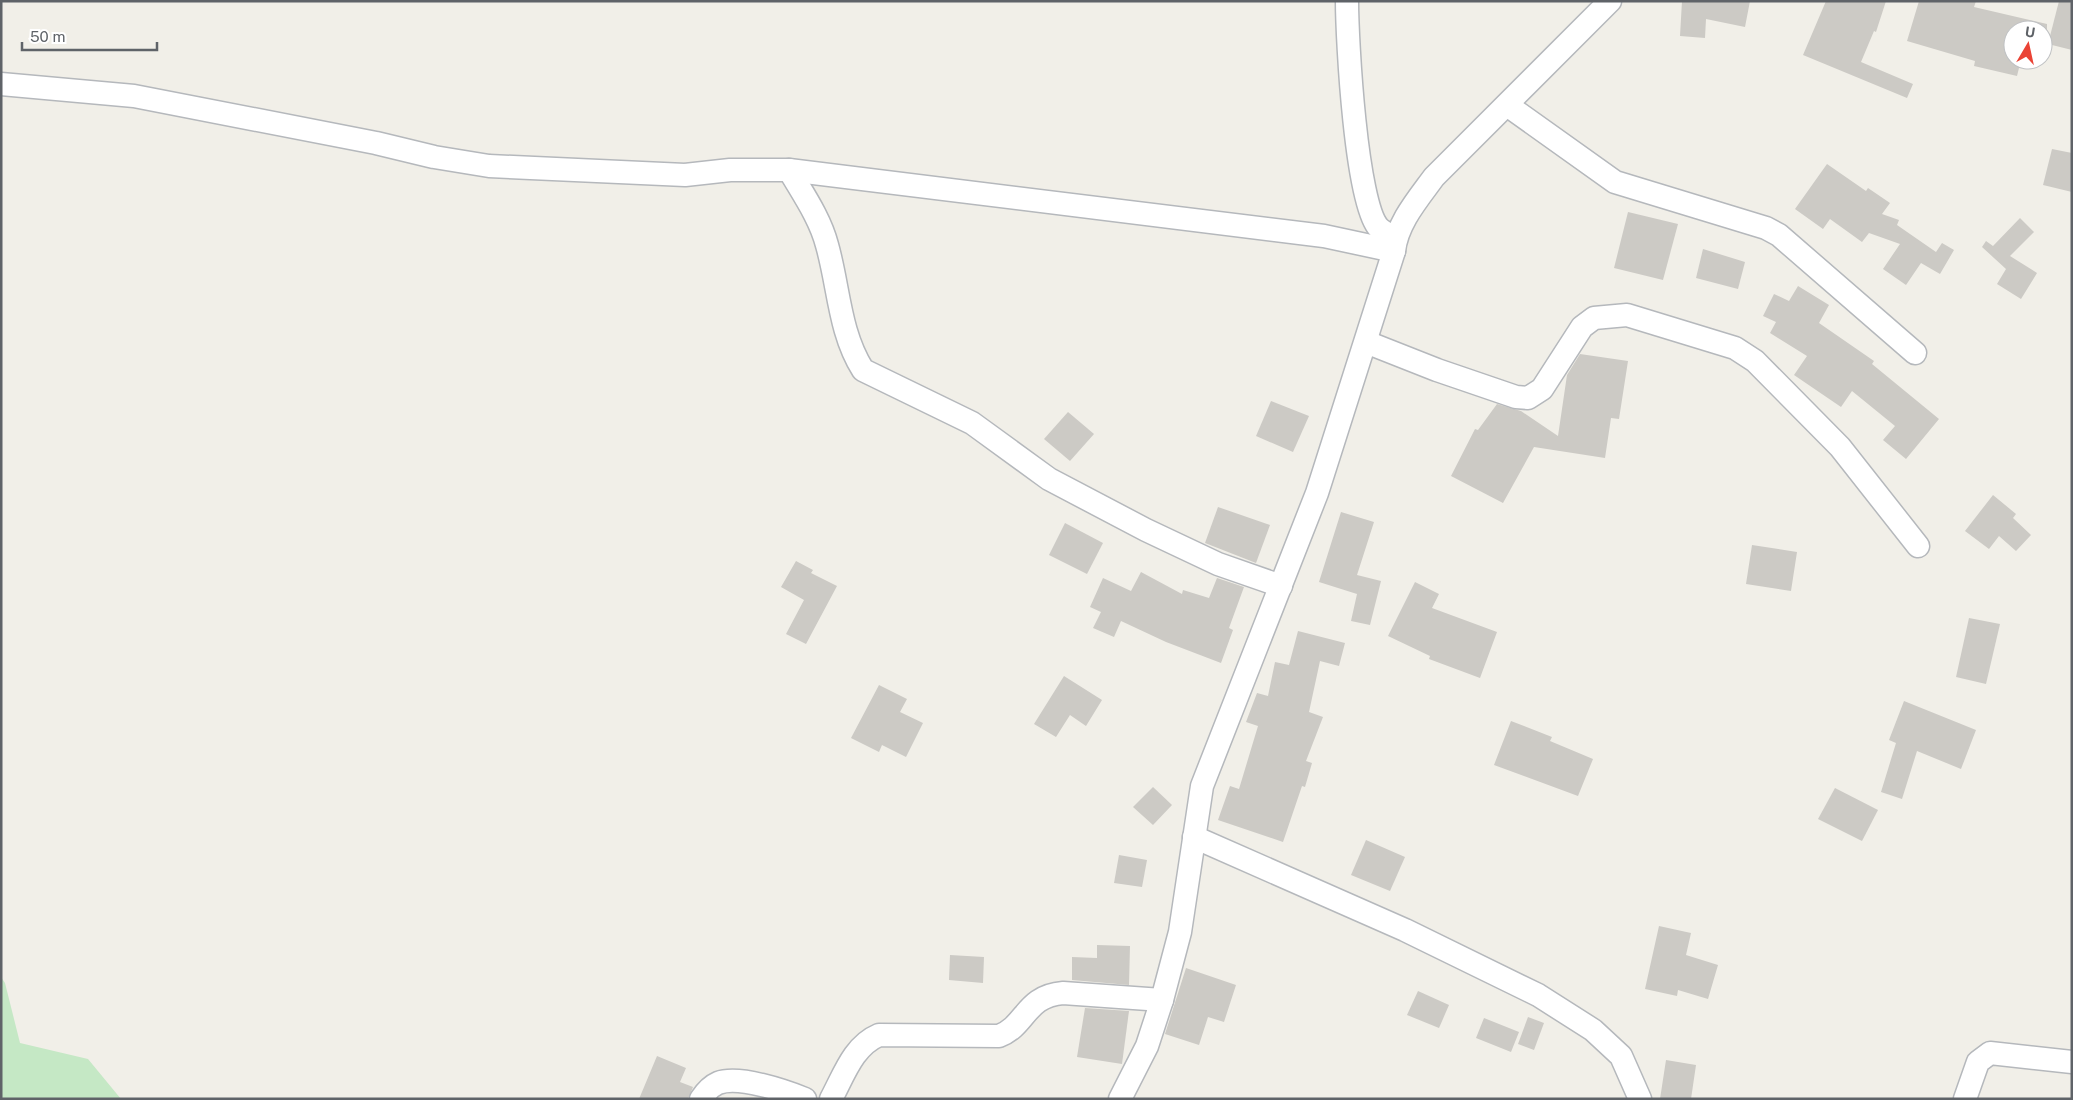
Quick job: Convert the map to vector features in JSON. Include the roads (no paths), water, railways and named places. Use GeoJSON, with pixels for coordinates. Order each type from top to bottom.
{"type":"FeatureCollection","features":[{"type":"Feature","properties":{"kind":"street"},"geometry":{"type":"LineString","coordinates":[[1347,1],[1353,114],[1365,187],[1373,218],[1379,228],[1395,245]]}},
{"type":"Feature","properties":{"kind":"street"},"geometry":{"type":"LineString","coordinates":[[1120,1099],[1147,1046],[1162,1000],[1180,932],[1202,786],[1317,493],[1395,245],[1415,202],[1434,177],[1610,1]]}},
{"type":"Feature","properties":{"kind":"street"},"geometry":{"type":"LineString","coordinates":[[1,84],[134,96],[376,143],[434,157],[489,166],[685,175],[730,170],[788,170],[1395,245]]}},
{"type":"Feature","properties":{"kind":"street"},"geometry":{"type":"LineString","coordinates":[[1506,105],[1615,182],[1766,228],[1779,235],[1914,353]]}},
{"type":"Feature","properties":{"kind":"street"},"geometry":{"type":"LineString","coordinates":[[788,170],[819,221],[825,237],[840,312],[854,357],[863,370],[972,423],[1049,479],[1146,530],[1218,564],[1281,586]]}},
{"type":"Feature","properties":{"kind":"street"},"geometry":{"type":"LineString","coordinates":[[1366,342],[1437,370],[1516,397],[1528,398],[1542,388],[1582,327],[1594,318],[1626,315],[1735,348],[1755,361],[1840,447],[1918,546]]}},
{"type":"Feature","properties":{"kind":"street"},"geometry":{"type":"LineString","coordinates":[[1194,837],[1405,930],[1538,995],[1593,1030],[1620,1056],[1640,1099]]}},
{"type":"Feature","properties":{"kind":"street"},"geometry":{"type":"LineString","coordinates":[[831,1099],[857,1051],[866,1040],[879,1035],[999,1036],[1010,1032],[1026,1010],[1051,994],[1062,992],[1162,1000]]}},
{"type":"Feature","properties":{"kind":"street"},"geometry":{"type":"LineString","coordinates":[[1965,1099],[1978,1062],[1990,1053],[2072,1062]]}},
{"type":"Feature","properties":{"kind":"street"},"geometry":{"type":"LineString","coordinates":[[701,1099],[709,1088],[718,1083],[735,1080],[786,1091],[805,1099]]}}]}
